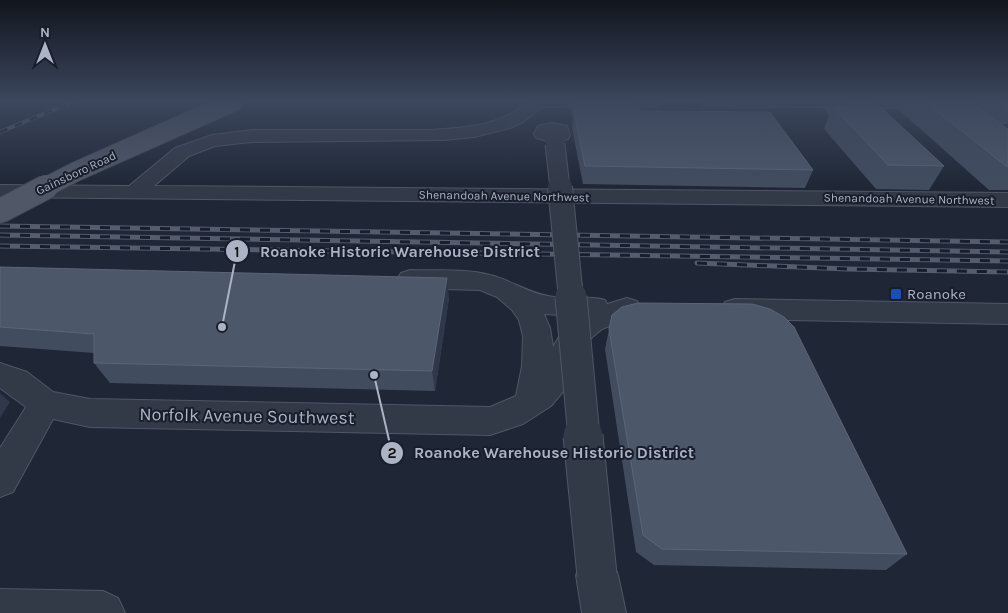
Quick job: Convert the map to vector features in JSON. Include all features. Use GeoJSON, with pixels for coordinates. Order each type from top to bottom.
{"type":"FeatureCollection","features":[{"type":"Feature","properties":{"kind":"main road","name":"Gainsboro Road"},"geometry":{"type":"LineString","coordinates":[[0,211],[75,172],[171,130]]}},
{"type":"Feature","properties":{"kind":"street"},"geometry":{"type":"LineString","coordinates":[[134,192],[182,152],[212,140],[252,136],[430,136],[481,130]]}},
{"type":"Feature","properties":{"kind":"street"},"geometry":{"type":"LineString","coordinates":[[553,130],[568,261],[579,400],[601,594]]}},
{"type":"Feature","properties":{"kind":"street","name":"Shenandoah Avenue Northwest"},"geometry":{"type":"LineString","coordinates":[[0,190],[1008,200]]}},
{"type":"Feature","properties":{"kind":"street"},"geometry":{"type":"LineString","coordinates":[[390,279],[480,281],[504,289],[512,296],[529,313],[536,328],[537,378],[530,404]]}},
{"type":"Feature","properties":{"kind":"street","name":"Norfolk Avenue Southwest"},"geometry":{"type":"LineString","coordinates":[[0,375],[16,382],[45,404],[90,413],[490,421],[508,418],[550,388],[573,337],[597,318],[640,308],[549,306],[512,296]]}},
{"type":"Feature","properties":{"kind":"street"},"geometry":{"type":"LineString","coordinates":[[710,309],[1008,314]]}},
{"type":"Feature","properties":{"kind":"street"},"geometry":{"type":"LineString","coordinates":[[0,480],[45,404]]}},
{"type":"Feature","properties":{"kind":"street"},"geometry":{"type":"LineString","coordinates":[[0,611],[103,613]]}},
{"type":"Feature","properties":{"kind":"building"},"geometry":{"type":"Polygon","coordinates":[[[578,130],[783,130],[813,170],[585,166],[578,130]]]}},
{"type":"Feature","properties":{"kind":"building"},"geometry":{"type":"Polygon","coordinates":[[[854,130],[905,130],[944,166],[888,165],[854,130]]]}},
{"type":"Feature","properties":{"kind":"building"},"geometry":{"type":"Polygon","coordinates":[[[960,130],[1008,130],[1008,166],[960,130]]]}},
{"type":"Feature","properties":{"kind":"building"},"geometry":{"type":"Polygon","coordinates":[[[0,267],[447,278],[432,371],[94,363],[94,334],[0,327],[0,267]]]}},
{"type":"Feature","properties":{"kind":"building"},"geometry":{"type":"Polygon","coordinates":[[[638,303],[752,304],[770,309],[784,317],[794,327],[907,554],[662,549],[643,535],[609,329],[612,315],[622,307],[638,303]]]}},
{"type":"Feature","properties":{"kind":"railway"},"geometry":{"type":"LineString","coordinates":[[0,132],[6,130]]}},
{"type":"Feature","properties":{"kind":"railway"},"geometry":{"type":"LineString","coordinates":[[0,226],[1008,242]]}},
{"type":"Feature","properties":{"kind":"railway"},"geometry":{"type":"LineString","coordinates":[[0,235],[1008,252]]}},
{"type":"Feature","properties":{"kind":"railway"},"geometry":{"type":"LineString","coordinates":[[0,246],[1008,261]]}},
{"type":"Feature","properties":{"kind":"railway"},"geometry":{"type":"LineString","coordinates":[[697,263],[847,269],[1008,272]]}},
{"type":"Feature","properties":{"kind":"place","name":"Roanoke"},"geometry":{"type":"Point","coordinates":[896,294]}},
{"type":"Feature","properties":{"kind":"place","name":"Roanoke Historic Warehouse District"},"geometry":{"type":"Point","coordinates":[222,327]}},
{"type":"Feature","properties":{"kind":"place","name":"Roanoke Warehouse Historic District"},"geometry":{"type":"Point","coordinates":[374,375]}}]}
